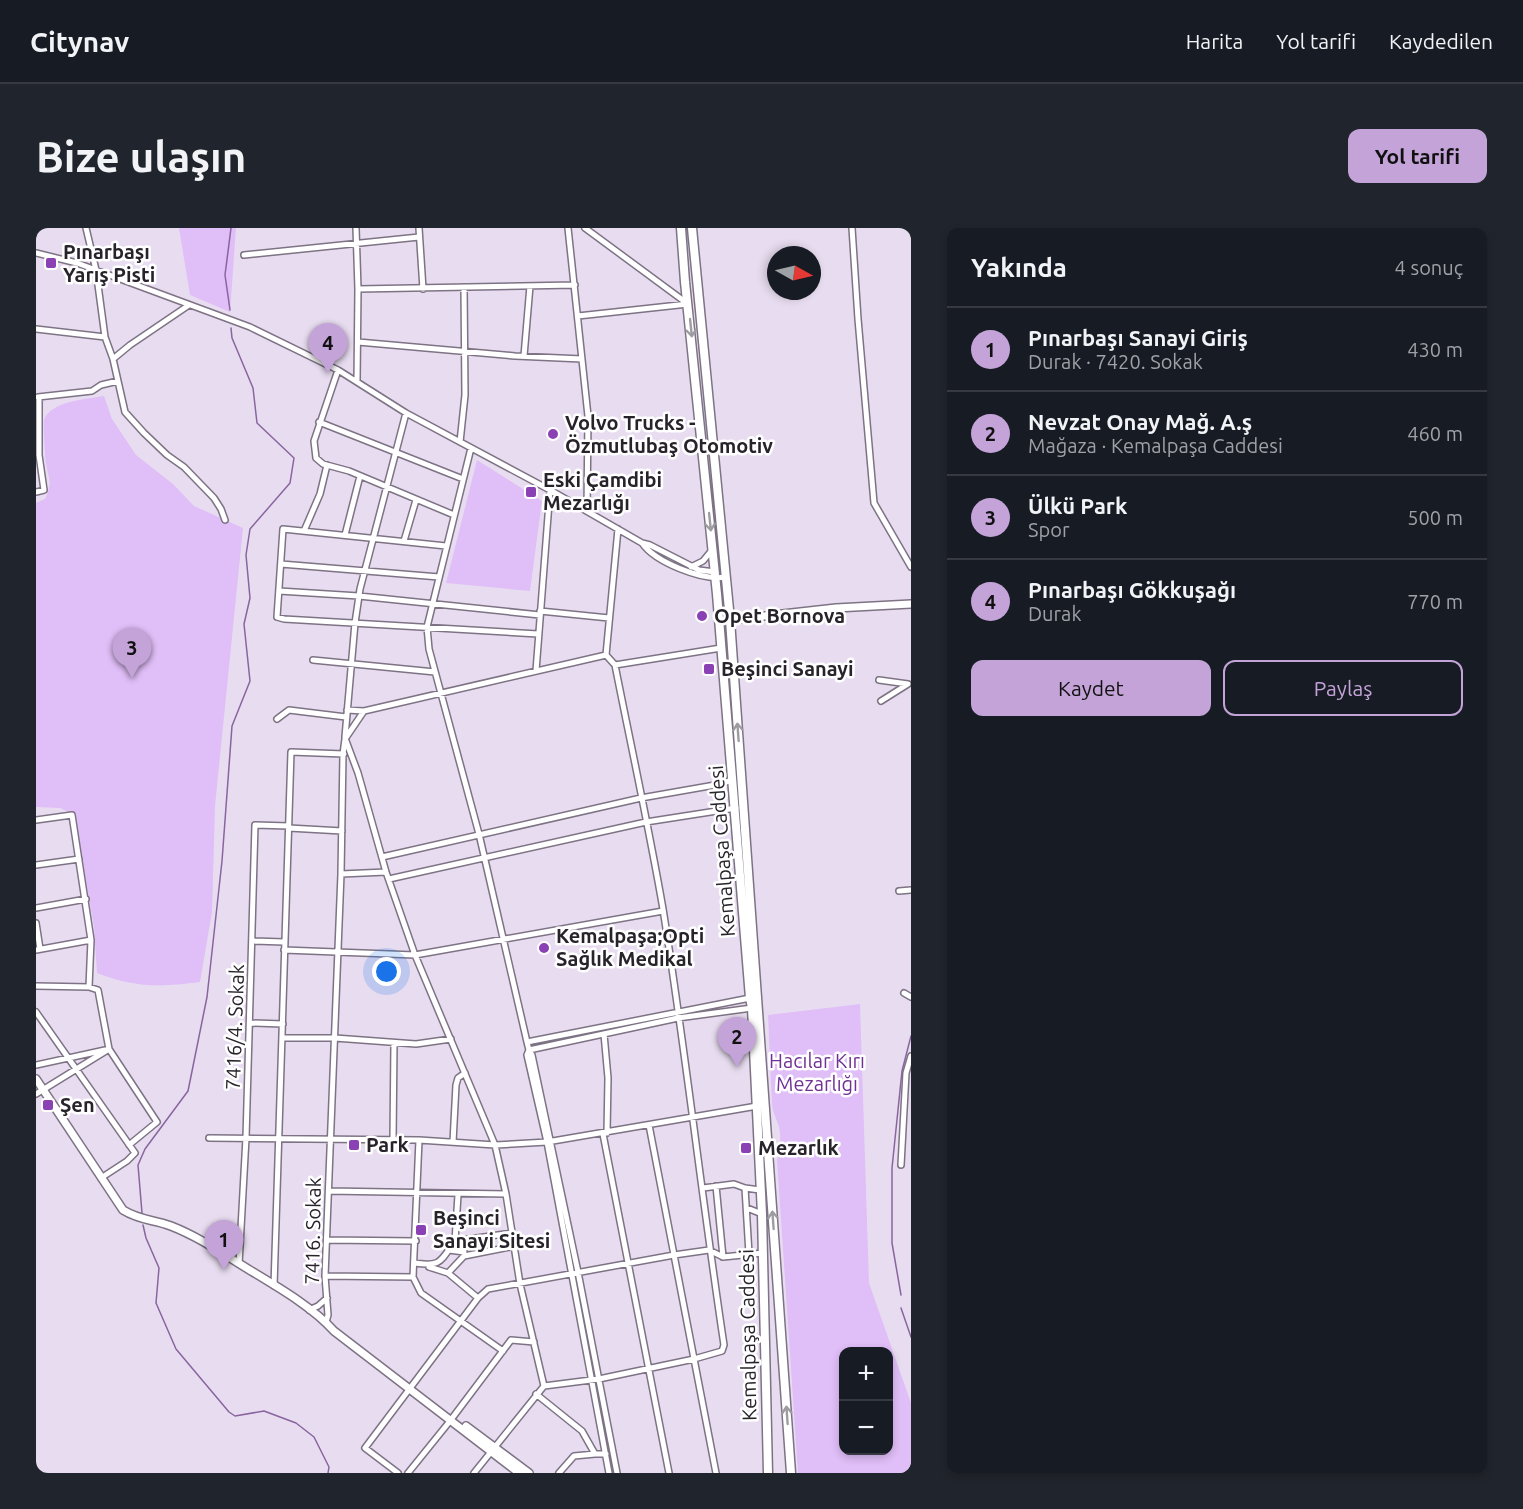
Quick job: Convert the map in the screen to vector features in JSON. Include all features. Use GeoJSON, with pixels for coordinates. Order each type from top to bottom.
{"type":"FeatureCollection","features":[{"type":"Feature","properties":{"kind":"main road","name":"Kemalpaşa Caddesi"},"geometry":{"type":"LineString","coordinates":[[681,228],[713,548],[730,620],[790,1473]]}},
{"type":"Feature","properties":{"kind":"main road","name":"Kemalpaşa Caddesi"},"geometry":{"type":"LineString","coordinates":[[692,228],[720,575],[721,648],[752,1008],[762,1214],[768,1473]]}},
{"type":"Feature","properties":{"kind":"street"},"geometry":{"type":"LineString","coordinates":[[86,228],[96,270],[105,337],[113,359],[125,412],[144,433],[167,455],[184,467],[214,498],[225,520]]}},
{"type":"Feature","properties":{"kind":"street"},"geometry":{"type":"LineString","coordinates":[[356,228],[358,243],[357,381]]}},
{"type":"Feature","properties":{"kind":"street"},"geometry":{"type":"LineString","coordinates":[[419,228],[423,289]]}},
{"type":"Feature","properties":{"kind":"street"},"geometry":{"type":"LineString","coordinates":[[568,228],[588,416],[587,511]]}},
{"type":"Feature","properties":{"kind":"street"},"geometry":{"type":"LineString","coordinates":[[585,228],[688,304]]}},
{"type":"Feature","properties":{"kind":"street"},"geometry":{"type":"LineString","coordinates":[[852,228],[874,503],[911,567]]}},
{"type":"Feature","properties":{"kind":"street"},"geometry":{"type":"LineString","coordinates":[[244,255],[419,237]]}},
{"type":"Feature","properties":{"kind":"street"},"geometry":{"type":"LineString","coordinates":[[36,253],[96,270],[250,327],[338,370],[406,413],[550,490],[642,543],[650,544],[691,567],[720,575]]}},
{"type":"Feature","properties":{"kind":"street"},"geometry":{"type":"LineString","coordinates":[[358,289],[574,285]]}},
{"type":"Feature","properties":{"kind":"street"},"geometry":{"type":"LineString","coordinates":[[524,356],[530,286]]}},
{"type":"Feature","properties":{"kind":"street"},"geometry":{"type":"LineString","coordinates":[[460,442],[465,395],[464,287]]}},
{"type":"Feature","properties":{"kind":"street"},"geometry":{"type":"LineString","coordinates":[[578,316],[688,304]]}},
{"type":"Feature","properties":{"kind":"street"},"geometry":{"type":"LineString","coordinates":[[113,359],[189,305]]}},
{"type":"Feature","properties":{"kind":"street"},"geometry":{"type":"LineString","coordinates":[[36,329],[105,337]]}},
{"type":"Feature","properties":{"kind":"street"},"geometry":{"type":"LineString","coordinates":[[358,342],[582,359]]}},
{"type":"Feature","properties":{"kind":"street"},"geometry":{"type":"LineString","coordinates":[[338,370],[314,441],[316,458],[327,465],[454,514]]}},
{"type":"Feature","properties":{"kind":"street"},"geometry":{"type":"LineString","coordinates":[[36,492],[44,490],[37,454],[37,397],[92,391],[102,385],[118,381]]}},
{"type":"Feature","properties":{"kind":"street","name":"7416. Sokak"},"geometry":{"type":"LineString","coordinates":[[326,1323],[325,1276],[346,717],[359,596],[406,413]]}},
{"type":"Feature","properties":{"kind":"street"},"geometry":{"type":"LineString","coordinates":[[319,422],[463,479]]}},
{"type":"Feature","properties":{"kind":"street"},"geometry":{"type":"LineString","coordinates":[[471,448],[427,627],[429,650],[478,834],[532,1055],[578,1272],[617,1473]]}},
{"type":"Feature","properties":{"kind":"street"},"geometry":{"type":"LineString","coordinates":[[304,531],[320,494],[327,465]]}},
{"type":"Feature","properties":{"kind":"street"},"geometry":{"type":"LineString","coordinates":[[345,535],[360,476]]}},
{"type":"Feature","properties":{"kind":"street"},"geometry":{"type":"LineString","coordinates":[[536,671],[550,490]]}},
{"type":"Feature","properties":{"kind":"street"},"geometry":{"type":"LineString","coordinates":[[404,541],[416,500]]}},
{"type":"Feature","properties":{"kind":"street"},"geometry":{"type":"LineString","coordinates":[[446,546],[283,529],[277,617],[538,634]]}},
{"type":"Feature","properties":{"kind":"street"},"geometry":{"type":"LineString","coordinates":[[474,1473],[544,1386],[599,1379],[694,1359],[722,1351],[724,1345],[709,1250],[694,1118],[663,911],[615,665],[606,655],[618,529]]}},
{"type":"Feature","properties":{"kind":"street"},"geometry":{"type":"LineString","coordinates":[[642,543],[646,550],[686,572],[720,575]]}},
{"type":"Feature","properties":{"kind":"street"},"geometry":{"type":"LineString","coordinates":[[691,567],[703,561],[713,548]]}},
{"type":"Feature","properties":{"kind":"street"},"geometry":{"type":"LineString","coordinates":[[281,564],[439,577]]}},
{"type":"Feature","properties":{"kind":"street"},"geometry":{"type":"LineString","coordinates":[[279,591],[609,618]]}},
{"type":"Feature","properties":{"kind":"street"},"geometry":{"type":"LineString","coordinates":[[719,621],[836,608],[911,604]]}},
{"type":"Feature","properties":{"kind":"street"},"geometry":{"type":"LineString","coordinates":[[615,665],[721,648]]}},
{"type":"Feature","properties":{"kind":"street"},"geometry":{"type":"LineString","coordinates":[[347,710],[364,711],[606,655]]}},
{"type":"Feature","properties":{"kind":"street"},"geometry":{"type":"LineString","coordinates":[[313,660],[435,672]]}},
{"type":"Feature","properties":{"kind":"street"},"geometry":{"type":"LineString","coordinates":[[879,680],[909,684]]}},
{"type":"Feature","properties":{"kind":"street"},"geometry":{"type":"LineString","coordinates":[[881,701],[909,684]]}},
{"type":"Feature","properties":{"kind":"street"},"geometry":{"type":"LineString","coordinates":[[277,719],[289,710],[346,717]]}},
{"type":"Feature","properties":{"kind":"street"},"geometry":{"type":"LineString","coordinates":[[364,711],[345,740],[352,754],[386,872],[415,955],[495,1144],[513,1233],[520,1284],[544,1386]]}},
{"type":"Feature","properties":{"kind":"street"},"geometry":{"type":"LineString","coordinates":[[274,1286],[291,752],[352,754]]}},
{"type":"Feature","properties":{"kind":"street"},"geometry":{"type":"LineString","coordinates":[[382,857],[641,798],[733,780]]}},
{"type":"Feature","properties":{"kind":"street"},"geometry":{"type":"LineString","coordinates":[[389,879],[646,822],[736,808]]}},
{"type":"Feature","properties":{"kind":"street"},"geometry":{"type":"LineString","coordinates":[[36,820],[72,815],[91,940],[89,987]]}},
{"type":"Feature","properties":{"kind":"street","name":"7416/4. Sokak"},"geometry":{"type":"LineString","coordinates":[[238,1263],[254,941],[255,825],[289,827]]}},
{"type":"Feature","properties":{"kind":"street"},"geometry":{"type":"LineString","coordinates":[[289,827],[342,831]]}},
{"type":"Feature","properties":{"kind":"street"},"geometry":{"type":"LineString","coordinates":[[36,865],[79,859]]}},
{"type":"Feature","properties":{"kind":"street"},"geometry":{"type":"LineString","coordinates":[[341,874],[386,872]]}},
{"type":"Feature","properties":{"kind":"street"},"geometry":{"type":"LineString","coordinates":[[899,891],[911,890]]}},
{"type":"Feature","properties":{"kind":"street"},"geometry":{"type":"LineString","coordinates":[[36,908],[86,899]]}},
{"type":"Feature","properties":{"kind":"street"},"geometry":{"type":"LineString","coordinates":[[284,950],[415,955],[663,911]]}},
{"type":"Feature","properties":{"kind":"street"},"geometry":{"type":"LineString","coordinates":[[36,923],[38,949],[91,940]]}},
{"type":"Feature","properties":{"kind":"street"},"geometry":{"type":"LineString","coordinates":[[254,941],[284,942]]}},
{"type":"Feature","properties":{"kind":"street"},"geometry":{"type":"LineString","coordinates":[[36,986],[89,987],[98,990],[109,1049],[157,1122],[129,1145]]}},
{"type":"Feature","properties":{"kind":"street"},"geometry":{"type":"LineString","coordinates":[[904,993],[911,997]]}},
{"type":"Feature","properties":{"kind":"street"},"geometry":{"type":"LineString","coordinates":[[529,1050],[750,998]]}},
{"type":"Feature","properties":{"kind":"street"},"geometry":{"type":"LineString","coordinates":[[527,1041],[678,1015],[752,1008]]}},
{"type":"Feature","properties":{"kind":"street"},"geometry":{"type":"LineString","coordinates":[[36,1012],[135,1153],[101,1178]]}},
{"type":"Feature","properties":{"kind":"street"},"geometry":{"type":"LineString","coordinates":[[250,1023],[283,1024]]}},
{"type":"Feature","properties":{"kind":"street"},"geometry":{"type":"LineString","coordinates":[[604,1034],[608,1078],[605,1133],[669,1473]]}},
{"type":"Feature","properties":{"kind":"street"},"geometry":{"type":"LineString","coordinates":[[282,1038],[335,1038],[416,1044],[451,1039]]}},
{"type":"Feature","properties":{"kind":"street"},"geometry":{"type":"LineString","coordinates":[[393,1140],[394,1043]]}},
{"type":"Feature","properties":{"kind":"street"},"geometry":{"type":"LineString","coordinates":[[36,1065],[109,1049]]}},
{"type":"Feature","properties":{"kind":"street"},"geometry":{"type":"LineString","coordinates":[[36,1094],[109,1049]]}},
{"type":"Feature","properties":{"kind":"street"},"geometry":{"type":"LineString","coordinates":[[901,1165],[906,1073],[911,1056]]}},
{"type":"Feature","properties":{"kind":"street"},"geometry":{"type":"LineString","coordinates":[[453,1142],[456,1085],[458,1078],[465,1073]]}},
{"type":"Feature","properties":{"kind":"street"},"geometry":{"type":"LineString","coordinates":[[36,1079],[123,1210],[137,1218],[169,1225],[209,1243],[326,1323],[338,1328],[411,1388],[492,1449],[529,1473]]}},
{"type":"Feature","properties":{"kind":"street"},"geometry":{"type":"LineString","coordinates":[[209,1138],[419,1140],[495,1144],[549,1142],[757,1106]]}},
{"type":"Feature","properties":{"kind":"street"},"geometry":{"type":"LineString","coordinates":[[650,1125],[716,1473]]}},
{"type":"Feature","properties":{"kind":"street"},"geometry":{"type":"LineString","coordinates":[[419,1140],[413,1277],[421,1293],[503,1351]]}},
{"type":"Feature","properties":{"kind":"street"},"geometry":{"type":"LineString","coordinates":[[549,1142],[570,1274],[609,1473]]}},
{"type":"Feature","properties":{"kind":"street"},"geometry":{"type":"LineString","coordinates":[[703,1188],[734,1184],[760,1190]]}},
{"type":"Feature","properties":{"kind":"street"},"geometry":{"type":"LineString","coordinates":[[716,1186],[723,1257]]}},
{"type":"Feature","properties":{"kind":"street"},"geometry":{"type":"LineString","coordinates":[[745,1188],[749,1254]]}},
{"type":"Feature","properties":{"kind":"street"},"geometry":{"type":"LineString","coordinates":[[329,1191],[458,1195],[506,1194]]}},
{"type":"Feature","properties":{"kind":"street"},"geometry":{"type":"LineString","coordinates":[[414,1263],[432,1266],[437,1264],[455,1241],[458,1195]]}},
{"type":"Feature","properties":{"kind":"street"},"geometry":{"type":"LineString","coordinates":[[747,1208],[762,1214]]}},
{"type":"Feature","properties":{"kind":"street"},"geometry":{"type":"LineString","coordinates":[[455,1241],[513,1233]]}},
{"type":"Feature","properties":{"kind":"street"},"geometry":{"type":"LineString","coordinates":[[327,1240],[416,1241]]}},
{"type":"Feature","properties":{"kind":"street"},"geometry":{"type":"LineString","coordinates":[[448,1273],[464,1254],[464,1241]]}},
{"type":"Feature","properties":{"kind":"street"},"geometry":{"type":"LineString","coordinates":[[449,1250],[464,1254],[515,1246]]}},
{"type":"Feature","properties":{"kind":"street"},"geometry":{"type":"LineString","coordinates":[[398,1473],[365,1448],[459,1322],[488,1289],[709,1250],[723,1257],[763,1253]]}},
{"type":"Feature","properties":{"kind":"street"},"geometry":{"type":"LineString","coordinates":[[414,1263],[448,1273],[478,1298]]}},
{"type":"Feature","properties":{"kind":"street"},"geometry":{"type":"LineString","coordinates":[[325,1276],[413,1277]]}},
{"type":"Feature","properties":{"kind":"street"},"geometry":{"type":"LineString","coordinates":[[308,1310],[318,1306],[327,1298]]}},
{"type":"Feature","properties":{"kind":"street"},"geometry":{"type":"LineString","coordinates":[[408,1473],[511,1340],[534,1342]]}},
{"type":"Feature","properties":{"kind":"street"},"geometry":{"type":"LineString","coordinates":[[536,1394],[582,1431],[595,1454]]}},
{"type":"Feature","properties":{"kind":"street"},"geometry":{"type":"LineString","coordinates":[[492,1449],[519,1473]]}},
{"type":"Feature","properties":{"kind":"street"},"geometry":{"type":"LineString","coordinates":[[559,1473],[574,1456],[613,1452]]}},
{"type":"Feature","properties":{"kind":"green space"},"geometry":{"type":"Polygon","coordinates":[[[179,228],[236,228],[230,312],[190,295],[179,228]]]}},
{"type":"Feature","properties":{"kind":"green space"},"geometry":{"type":"Polygon","coordinates":[[[104,396],[112,419],[136,455],[173,484],[194,506],[243,528],[215,806],[212,912],[200,982],[173,985],[136,984],[97,973],[94,927],[74,814],[60,808],[36,807],[36,503],[45,499],[50,484],[44,420],[48,414],[61,405],[104,396]]]}},
{"type":"Feature","properties":{"kind":"green space"},"geometry":{"type":"Polygon","coordinates":[[[477,460],[542,501],[530,591],[446,583],[477,460]]]}},
{"type":"Feature","properties":{"kind":"green space","name":"Hacılar Kırı Mezarlığı"},"geometry":{"type":"Polygon","coordinates":[[[860,1004],[869,1283],[891,1347],[839,1347],[839,1455],[893,1455],[893,1352],[911,1403],[911,1473],[798,1473],[777,1160],[780,1133],[772,1105],[768,1015],[860,1004]]]}},
{"type":"Feature","properties":{"kind":"waterway"},"geometry":{"type":"LineString","coordinates":[[230,310],[225,275],[231,228]]}},
{"type":"Feature","properties":{"kind":"waterway"},"geometry":{"type":"LineString","coordinates":[[142,1213],[138,1165],[145,1149],[188,1091],[207,997],[222,861],[232,726],[250,681],[244,624],[250,598],[246,555],[250,529],[290,483],[294,458],[257,423],[253,388],[232,338],[231,328]]}},
{"type":"Feature","properties":{"kind":"waterway"},"geometry":{"type":"LineString","coordinates":[[901,1295],[892,1243],[892,1168],[902,1071],[911,1036]]}},
{"type":"Feature","properties":{"kind":"waterway"},"geometry":{"type":"LineString","coordinates":[[143,1225],[159,1268],[156,1303],[176,1349],[229,1412],[235,1416],[264,1411],[296,1423],[314,1437],[329,1467],[328,1473]]}},
{"type":"Feature","properties":{"kind":"waterway"},"geometry":{"type":"LineString","coordinates":[[901,1308],[911,1337]]}},
{"type":"Feature","properties":{"kind":"place","name":"Pınarbaşı Yarış Pisti"},"geometry":{"type":"Point","coordinates":[51,263]}},
{"type":"Feature","properties":{"kind":"place","name":"Pınarbaşı Gökkuşağı"},"geometry":{"type":"Point","coordinates":[328,373]}},
{"type":"Feature","properties":{"kind":"place","name":"Volvo Trucks - Özmutlubaş Otomotiv"},"geometry":{"type":"Point","coordinates":[553,434]}},
{"type":"Feature","properties":{"kind":"place","name":"Eski Çamdibi Mezarlığı"},"geometry":{"type":"Point","coordinates":[531,492]}},
{"type":"Feature","properties":{"kind":"place","name":"Opet Bornova"},"geometry":{"type":"Point","coordinates":[702,616]}},
{"type":"Feature","properties":{"kind":"place","name":"Beşinci Sanayi"},"geometry":{"type":"Point","coordinates":[709,669]}},
{"type":"Feature","properties":{"kind":"place","name":"Ülkü Park"},"geometry":{"type":"Point","coordinates":[132,678]}},
{"type":"Feature","properties":{"kind":"place","name":"Kemalpaşa;Opti Sağlık Medikal"},"geometry":{"type":"Point","coordinates":[544,948]}},
{"type":"Feature","properties":{"kind":"place","name":"Nevzat Onay Mağ. A.ş"},"geometry":{"type":"Point","coordinates":[737,1067]}},
{"type":"Feature","properties":{"kind":"place","name":"Şen"},"geometry":{"type":"Point","coordinates":[48,1105]}},
{"type":"Feature","properties":{"kind":"place","name":"Park"},"geometry":{"type":"Point","coordinates":[354,1145]}},
{"type":"Feature","properties":{"kind":"place","name":"Mezarlık"},"geometry":{"type":"Point","coordinates":[746,1148]}},
{"type":"Feature","properties":{"kind":"place","name":"Beşinci Sanayi Sitesi"},"geometry":{"type":"Point","coordinates":[421,1230]}},
{"type":"Feature","properties":{"kind":"place","name":"Pınarbaşı Sanayi Giriş"},"geometry":{"type":"Point","coordinates":[224,1270]}}]}
